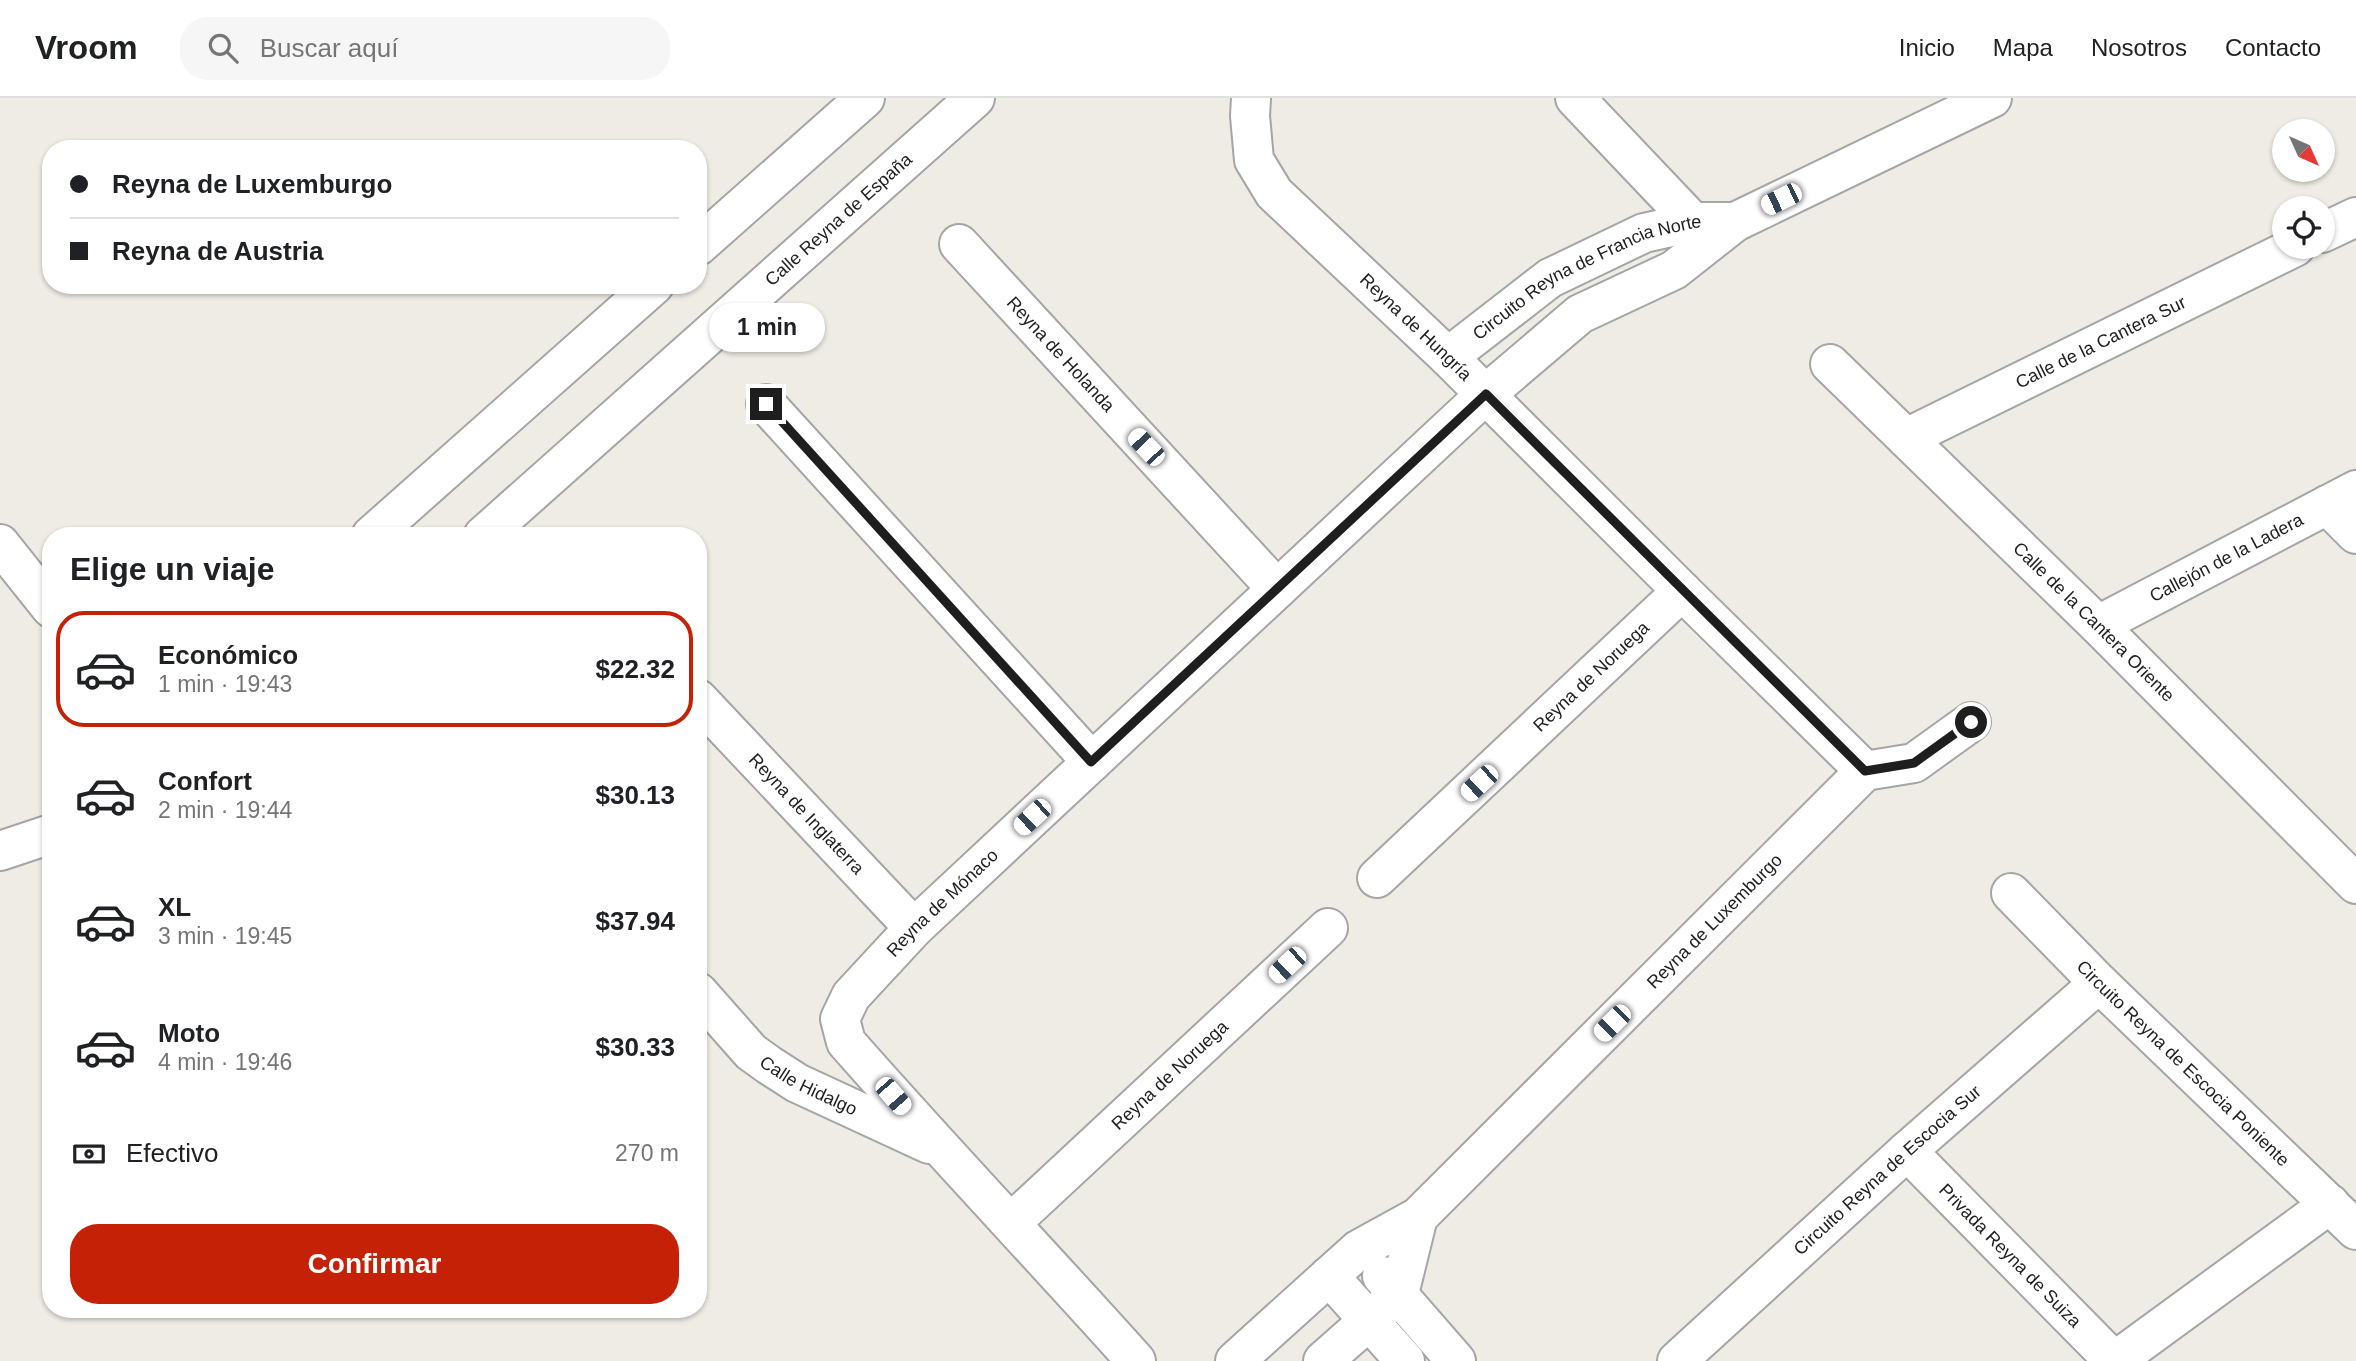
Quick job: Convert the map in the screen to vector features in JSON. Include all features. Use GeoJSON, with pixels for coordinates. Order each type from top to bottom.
{"type":"FeatureCollection","features":[{"type":"Feature","properties":{"kind":"street"},"geometry":{"type":"LineString","coordinates":[[707,238],[865,98]]}},
{"type":"Feature","properties":{"kind":"street","name":"Calle Reyna de España"},"geometry":{"type":"LineString","coordinates":[[493,527],[975,98]]}},
{"type":"Feature","properties":{"kind":"street","name":"Reyna de Hungría"},"geometry":{"type":"LineString","coordinates":[[1251,98],[1254,160],[1275,193],[1486,394],[1865,771]]}},
{"type":"Feature","properties":{"kind":"street"},"geometry":{"type":"LineString","coordinates":[[1575,98],[1713,228]]}},
{"type":"Feature","properties":{"kind":"street","name":"Circuito Reyna de Francia Norte"},"geometry":{"type":"LineString","coordinates":[[1448,357],[1550,278],[1644,233],[1713,228],[1992,98]]}},
{"type":"Feature","properties":{"kind":"street"},"geometry":{"type":"LineString","coordinates":[[2335,227],[2356,217]]}},
{"type":"Feature","properties":{"kind":"street","name":"Circuito Reyna de Francia Norte"},"geometry":{"type":"LineString","coordinates":[[1486,394],[1580,314],[1674,270],[1713,228]]}},
{"type":"Feature","properties":{"kind":"street","name":"Reyna de Holanda"},"geometry":{"type":"LineString","coordinates":[[959,244],[1277,589]]}},
{"type":"Feature","properties":{"kind":"street","name":"Calle de la Cantera Sur"},"geometry":{"type":"LineString","coordinates":[[1906,438],[2272,258]]}},
{"type":"Feature","properties":{"kind":"street"},"geometry":{"type":"LineString","coordinates":[[1550,278],[1580,314]]}},
{"type":"Feature","properties":{"kind":"street"},"geometry":{"type":"LineString","coordinates":[[381,527],[644,294]]}},
{"type":"Feature","properties":{"kind":"street","name":"Calle de la Cantera Oriente"},"geometry":{"type":"LineString","coordinates":[[1830,364],[2098,625],[2356,884]]}},
{"type":"Feature","properties":{"kind":"street","name":"Reyna de Mónaco"},"geometry":{"type":"LineString","coordinates":[[840,1019],[850,996],[914,928],[1486,394]]}},
{"type":"Feature","properties":{"kind":"street"},"geometry":{"type":"LineString","coordinates":[[766,404],[1091,762]]}},
{"type":"Feature","properties":{"kind":"street"},"geometry":{"type":"LineString","coordinates":[[2341,498],[2356,534]]}},
{"type":"Feature","properties":{"kind":"street","name":"Callejón de la Ladera"},"geometry":{"type":"LineString","coordinates":[[2098,625],[2341,498]]}},
{"type":"Feature","properties":{"kind":"street"},"geometry":{"type":"LineString","coordinates":[[0,544],[42,597]]}},
{"type":"Feature","properties":{"kind":"street","name":"Reyna de Noruega"},"geometry":{"type":"LineString","coordinates":[[1377,878],[1682,591]]}},
{"type":"Feature","properties":{"kind":"street","name":"Reyna de Inglaterra"},"geometry":{"type":"LineString","coordinates":[[707,709],[914,928]]}},
{"type":"Feature","properties":{"kind":"street"},"geometry":{"type":"LineString","coordinates":[[1865,771],[1914,763],[1971,722]]}},
{"type":"Feature","properties":{"kind":"street","name":"Reyna de Luxemburgo"},"geometry":{"type":"LineString","coordinates":[[1235,1361],[1358,1250],[1418,1217],[1865,771]]}},
{"type":"Feature","properties":{"kind":"street"},"geometry":{"type":"LineString","coordinates":[[0,851],[42,837]]}},
{"type":"Feature","properties":{"kind":"street","name":"Circuito Reyna de Escocia Poniente"},"geometry":{"type":"LineString","coordinates":[[2011,893],[2098,982],[2343,1217]]}},
{"type":"Feature","properties":{"kind":"street","name":"Reyna de Noruega"},"geometry":{"type":"LineString","coordinates":[[1011,1223],[1328,928]]}},
{"type":"Feature","properties":{"kind":"street","name":"Circuito Reyna de Escocia Sur"},"geometry":{"type":"LineString","coordinates":[[1677,1361],[2098,982]]}},
{"type":"Feature","properties":{"kind":"street","name":"Calle Hidalgo"},"geometry":{"type":"LineString","coordinates":[[707,1002],[751,1052],[797,1083],[940,1149]]}},
{"type":"Feature","properties":{"kind":"street","name":"Calle Hidalgo"},"geometry":{"type":"LineString","coordinates":[[840,1019],[846,1042],[940,1149],[1136,1361]]}},
{"type":"Feature","properties":{"kind":"street","name":"Privada Reyna de Suiza"},"geometry":{"type":"LineString","coordinates":[[1907,1152],[2115,1361]]}},
{"type":"Feature","properties":{"kind":"street"},"geometry":{"type":"LineString","coordinates":[[1323,1361],[1399,1294],[1418,1217]]}},
{"type":"Feature","properties":{"kind":"street"},"geometry":{"type":"LineString","coordinates":[[2115,1361],[2343,1217]]}},
{"type":"Feature","properties":{"kind":"street"},"geometry":{"type":"LineString","coordinates":[[1358,1250],[1456,1361]]}},
{"type":"Feature","properties":{"kind":"street"},"geometry":{"type":"LineString","coordinates":[[1329,1276],[1405,1361]]}},
{"type":"Feature","properties":{"kind":"route"},"geometry":{"type":"LineString","coordinates":[[766,404],[1091,762],[1486,394],[1865,771],[1914,763],[1971,722]]}}]}
